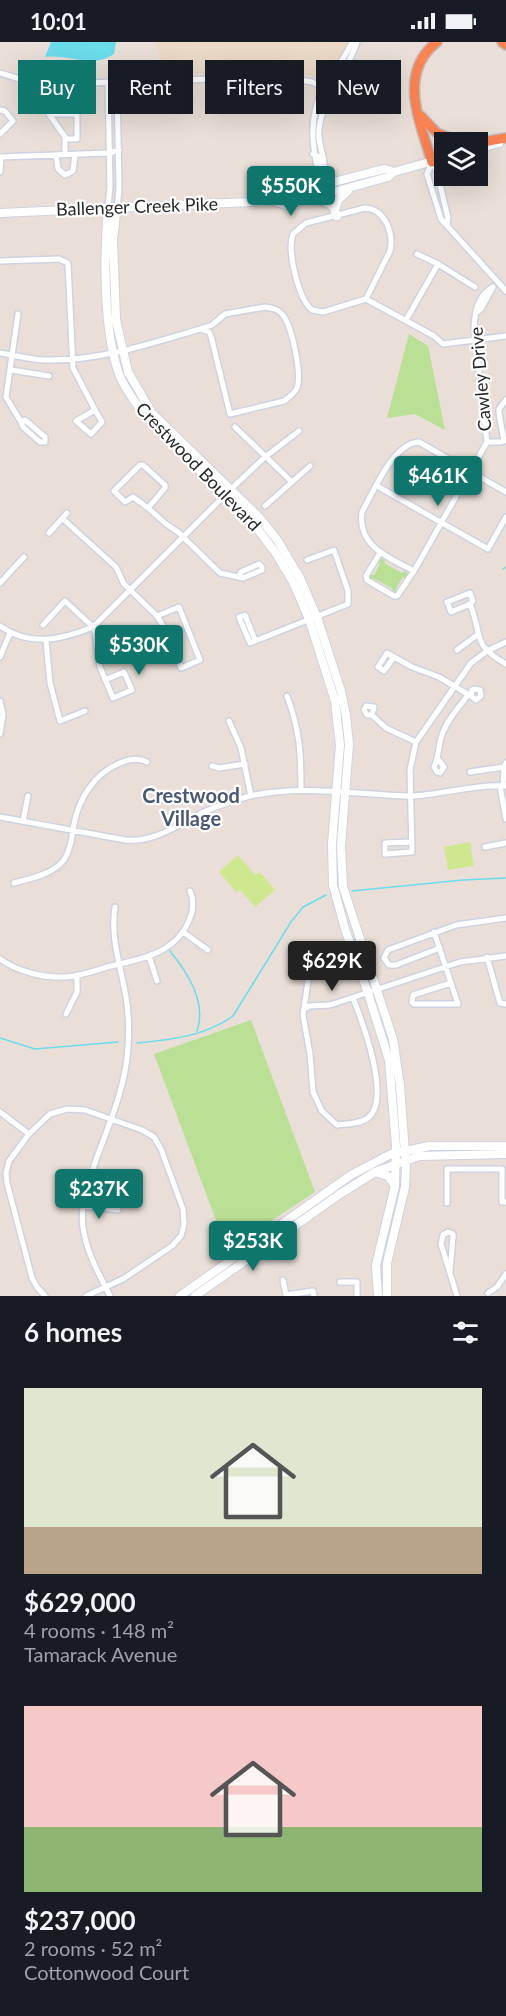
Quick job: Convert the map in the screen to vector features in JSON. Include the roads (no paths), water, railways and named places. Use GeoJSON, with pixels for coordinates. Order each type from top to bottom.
{"type":"FeatureCollection","features":[{"type":"Feature","properties":{"kind":"highway"},"geometry":{"type":"LineString","coordinates":[[432,162],[414,95],[415,74],[422,57],[437,42]]}},
{"type":"Feature","properties":{"kind":"highway"},"geometry":{"type":"LineString","coordinates":[[502,42],[506,45]]}},
{"type":"Feature","properties":{"kind":"highway"},"geometry":{"type":"LineString","coordinates":[[417,110],[435,132]]}},
{"type":"Feature","properties":{"kind":"highway"},"geometry":{"type":"LineString","coordinates":[[488,142],[506,140]]}},
{"type":"Feature","properties":{"kind":"main road"},"geometry":{"type":"LineString","coordinates":[[488,146],[506,140]]}},
{"type":"Feature","properties":{"kind":"main road","name":"Ballenger Creek Pike"},"geometry":{"type":"LineString","coordinates":[[0,213],[273,201],[286,206],[432,162]]}},
{"type":"Feature","properties":{"kind":"main road","name":"Ballenger Creek Pike"},"geometry":{"type":"LineString","coordinates":[[273,201],[281,196],[330,183],[385,170],[394,172]]}},
{"type":"Feature","properties":{"kind":"main road"},"geometry":{"type":"LineString","coordinates":[[336,213],[338,200],[354,187]]}},
{"type":"Feature","properties":{"kind":"main road"},"geometry":{"type":"LineString","coordinates":[[311,199],[327,202],[336,213]]}},
{"type":"Feature","properties":{"kind":"main road","name":"Crestwood Boulevard"},"geometry":{"type":"LineString","coordinates":[[117,207],[114,249],[118,353]]}},
{"type":"Feature","properties":{"kind":"main road","name":"Crestwood Boulevard"},"geometry":{"type":"LineString","coordinates":[[108,208],[105,238],[108,319],[118,353],[134,385],[152,413],[227,493],[259,517],[278,541],[300,578],[341,691],[348,744],[341,846],[343,887],[385,1044],[400,1151],[405,1160],[405,1187],[387,1263],[387,1296]]}},
{"type":"Feature","properties":{"kind":"main road","name":"Crestwood Boulevard"},"geometry":{"type":"LineString","coordinates":[[313,618],[338,716],[340,745],[332,844],[333,885],[342,920],[394,1046],[400,1084],[400,1151],[396,1163],[395,1186],[376,1265],[378,1296]]}},
{"type":"Feature","properties":{"kind":"main road"},"geometry":{"type":"LineString","coordinates":[[385,1044],[395,1078],[400,1084]]}},
{"type":"Feature","properties":{"kind":"main road"},"geometry":{"type":"LineString","coordinates":[[180,1296],[364,1167],[400,1151],[440,1146],[506,1146]]}},
{"type":"Feature","properties":{"kind":"main road"},"geometry":{"type":"LineString","coordinates":[[195,1296],[375,1172],[419,1156],[506,1154]]}},
{"type":"Feature","properties":{"kind":"main road"},"geometry":{"type":"LineString","coordinates":[[375,1172],[388,1176],[395,1186]]}},
{"type":"Feature","properties":{"kind":"main road"},"geometry":{"type":"LineString","coordinates":[[257,1242],[262,1250]]}},
{"type":"Feature","properties":{"kind":"street"},"geometry":{"type":"LineString","coordinates":[[343,60],[352,42]]}},
{"type":"Feature","properties":{"kind":"street"},"geometry":{"type":"LineString","coordinates":[[349,60],[357,42]]}},
{"type":"Feature","properties":{"kind":"street"},"geometry":{"type":"LineString","coordinates":[[0,73],[36,82],[108,83]]}},
{"type":"Feature","properties":{"kind":"street"},"geometry":{"type":"LineString","coordinates":[[193,80],[284,77],[316,85]]}},
{"type":"Feature","properties":{"kind":"street"},"geometry":{"type":"LineString","coordinates":[[316,108],[311,133],[313,154],[321,186]]}},
{"type":"Feature","properties":{"kind":"street"},"geometry":{"type":"LineString","coordinates":[[0,110],[5,111],[13,121],[0,134]]}},
{"type":"Feature","properties":{"kind":"street"},"geometry":{"type":"LineString","coordinates":[[64,154],[65,137],[49,114],[77,114],[77,139],[68,140],[65,137]]}},
{"type":"Feature","properties":{"kind":"street","name":"Crestwood Boulevard"},"geometry":{"type":"LineString","coordinates":[[108,114],[110,186],[108,208]]}},
{"type":"Feature","properties":{"kind":"street","name":"Crestwood Boulevard"},"geometry":{"type":"LineString","coordinates":[[117,114],[119,190],[117,207]]}},
{"type":"Feature","properties":{"kind":"street"},"geometry":{"type":"LineString","coordinates":[[322,114],[319,142],[325,166],[324,171]]}},
{"type":"Feature","properties":{"kind":"street"},"geometry":{"type":"LineString","coordinates":[[0,172],[0,157],[109,153],[118,150]]}},
{"type":"Feature","properties":{"kind":"street"},"geometry":{"type":"LineString","coordinates":[[56,155],[58,169],[65,175],[73,171],[75,154]]}},
{"type":"Feature","properties":{"kind":"street"},"geometry":{"type":"LineString","coordinates":[[313,154],[318,156],[330,183]]}},
{"type":"Feature","properties":{"kind":"street"},"geometry":{"type":"LineString","coordinates":[[432,162],[427,174],[441,219],[506,291]]}},
{"type":"Feature","properties":{"kind":"street"},"geometry":{"type":"LineString","coordinates":[[432,162],[437,172],[448,218],[447,225]]}},
{"type":"Feature","properties":{"kind":"street"},"geometry":{"type":"LineString","coordinates":[[366,299],[392,248],[386,220],[378,211],[367,207],[336,213],[303,225],[293,234],[291,246],[300,294],[309,308],[318,312],[366,299],[434,336],[443,344],[506,336]]}},
{"type":"Feature","properties":{"kind":"street"},"geometry":{"type":"LineString","coordinates":[[417,254],[475,286]]}},
{"type":"Feature","properties":{"kind":"street"},"geometry":{"type":"LineString","coordinates":[[0,261],[62,259],[68,263],[73,368],[102,422]]}},
{"type":"Feature","properties":{"kind":"street"},"geometry":{"type":"LineString","coordinates":[[406,320],[438,264]]}},
{"type":"Feature","properties":{"kind":"street","name":"Cawley Drive"},"geometry":{"type":"LineString","coordinates":[[380,553],[366,576],[367,580],[394,596],[400,594],[487,442],[474,327],[477,312],[498,281]]}},
{"type":"Feature","properties":{"kind":"street"},"geometry":{"type":"LineString","coordinates":[[0,353],[43,360],[72,360],[118,353],[212,325],[225,314],[250,309],[273,308],[282,312],[289,328],[299,371],[296,389],[284,401],[230,414],[211,336],[209,332],[200,329]]}},
{"type":"Feature","properties":{"kind":"street"},"geometry":{"type":"LineString","coordinates":[[18,314],[6,397],[22,426],[40,442],[45,442],[45,437],[27,421],[21,422]]}},
{"type":"Feature","properties":{"kind":"street"},"geometry":{"type":"LineString","coordinates":[[11,370],[49,376]]}},
{"type":"Feature","properties":{"kind":"street"},"geometry":{"type":"LineString","coordinates":[[487,442],[504,441],[499,413],[506,400]]}},
{"type":"Feature","properties":{"kind":"street"},"geometry":{"type":"LineString","coordinates":[[95,410],[76,421],[91,434],[108,415]]}},
{"type":"Feature","properties":{"kind":"street"},"geometry":{"type":"LineString","coordinates":[[235,427],[292,482]]}},
{"type":"Feature","properties":{"kind":"street"},"geometry":{"type":"LineString","coordinates":[[0,626],[10,633],[46,641],[63,638],[93,627],[227,493],[265,457],[299,431]]}},
{"type":"Feature","properties":{"kind":"street"},"geometry":{"type":"LineString","coordinates":[[414,571],[380,553],[368,541],[361,517],[395,453],[419,441],[506,492]]}},
{"type":"Feature","properties":{"kind":"street"},"geometry":{"type":"LineString","coordinates":[[148,508],[165,485],[143,465],[140,465],[114,492],[125,502],[133,497],[148,508],[183,537],[216,570],[225,575],[239,576]]}},
{"type":"Feature","properties":{"kind":"street"},"geometry":{"type":"LineString","coordinates":[[265,506],[310,466]]}},
{"type":"Feature","properties":{"kind":"street"},"geometry":{"type":"LineString","coordinates":[[377,486],[488,549],[506,518]]}},
{"type":"Feature","properties":{"kind":"street"},"geometry":{"type":"LineString","coordinates":[[49,533],[65,516],[116,567],[122,581],[157,616],[181,668],[200,660],[179,607],[157,616]]}},
{"type":"Feature","properties":{"kind":"street"},"geometry":{"type":"LineString","coordinates":[[255,640],[245,615],[240,616],[250,643],[348,604],[350,601],[334,550],[308,560]]}},
{"type":"Feature","properties":{"kind":"street"},"geometry":{"type":"LineString","coordinates":[[0,584],[24,557]]}},
{"type":"Feature","properties":{"kind":"street"},"geometry":{"type":"LineString","coordinates":[[470,604],[451,612],[447,602],[470,593],[473,602],[470,604],[477,635],[487,651],[506,664]]}},
{"type":"Feature","properties":{"kind":"street"},"geometry":{"type":"LineString","coordinates":[[44,625],[65,601],[93,627],[97,637],[99,661],[105,680],[113,698],[132,690],[124,672],[105,680]]}},
{"type":"Feature","properties":{"kind":"street"},"geometry":{"type":"LineString","coordinates":[[0,657],[10,633]]}},
{"type":"Feature","properties":{"kind":"street"},"geometry":{"type":"LineString","coordinates":[[457,650],[477,635]]}},
{"type":"Feature","properties":{"kind":"street"},"geometry":{"type":"LineString","coordinates":[[46,641],[50,683],[60,721],[85,711]]}},
{"type":"Feature","properties":{"kind":"street"},"geometry":{"type":"LineString","coordinates":[[412,842],[385,843],[385,854],[412,852],[412,842],[410,796],[411,760],[416,742],[471,663],[487,651],[506,642]]}},
{"type":"Feature","properties":{"kind":"street"},"geometry":{"type":"LineString","coordinates":[[394,657],[412,667],[439,677],[469,695],[442,733],[438,759]]}},
{"type":"Feature","properties":{"kind":"street"},"geometry":{"type":"LineString","coordinates":[[287,696],[299,731],[301,790]]}},
{"type":"Feature","properties":{"kind":"street"},"geometry":{"type":"LineString","coordinates":[[0,703],[3,724],[0,734]]}},
{"type":"Feature","properties":{"kind":"street"},"geometry":{"type":"LineString","coordinates":[[372,715],[393,732],[416,742]]}},
{"type":"Feature","properties":{"kind":"street"},"geometry":{"type":"LineString","coordinates":[[229,721],[236,735],[251,796]]}},
{"type":"Feature","properties":{"kind":"street"},"geometry":{"type":"LineString","coordinates":[[14,883],[41,875],[58,866],[70,847],[82,798],[97,778],[123,762],[138,759],[147,762]]}},
{"type":"Feature","properties":{"kind":"street"},"geometry":{"type":"LineString","coordinates":[[212,766],[219,768],[244,764]]}},
{"type":"Feature","properties":{"kind":"street"},"geometry":{"type":"LineString","coordinates":[[470,772],[505,765],[503,786],[506,819]]}},
{"type":"Feature","properties":{"kind":"street"},"geometry":{"type":"LineString","coordinates":[[0,817],[126,840],[141,840],[160,835],[221,805],[251,796],[301,790],[410,796],[483,786],[503,786]]}},
{"type":"Feature","properties":{"kind":"street"},"geometry":{"type":"LineString","coordinates":[[23,821],[28,796]]}},
{"type":"Feature","properties":{"kind":"street"},"geometry":{"type":"LineString","coordinates":[[485,847],[506,843]]}},
{"type":"Feature","properties":{"kind":"street"},"geometry":{"type":"LineString","coordinates":[[0,959],[29,972],[48,976],[77,975],[149,956],[168,948],[183,932],[193,906],[190,891]]}},
{"type":"Feature","properties":{"kind":"street"},"geometry":{"type":"LineString","coordinates":[[110,1296],[88,1249],[83,1231],[83,1206],[88,1184],[125,1073],[128,1050],[129,1026],[126,999],[113,927],[115,907]]}},
{"type":"Feature","properties":{"kind":"street"},"geometry":{"type":"LineString","coordinates":[[440,948],[396,965],[389,965],[384,958],[388,950],[434,932],[481,920],[506,918]]}},
{"type":"Feature","properties":{"kind":"street"},"geometry":{"type":"LineString","coordinates":[[183,932],[208,950]]}},
{"type":"Feature","properties":{"kind":"street"},"geometry":{"type":"LineString","coordinates":[[434,932],[440,948],[458,1004],[414,1004],[412,1002],[413,995],[451,983]]}},
{"type":"Feature","properties":{"kind":"street"},"geometry":{"type":"LineString","coordinates":[[312,954],[303,1015],[310,1054],[313,1092],[322,1110],[337,1125],[354,1124],[368,1118],[375,1110],[377,1100],[373,1054],[353,998]]}},
{"type":"Feature","properties":{"kind":"street"},"geometry":{"type":"LineString","coordinates":[[149,956],[157,981]]}},
{"type":"Feature","properties":{"kind":"street"},"geometry":{"type":"LineString","coordinates":[[304,1009],[309,1006],[330,1005],[446,966],[487,957],[506,956]]}},
{"type":"Feature","properties":{"kind":"street"},"geometry":{"type":"LineString","coordinates":[[487,957],[500,1003],[506,1004]]}},
{"type":"Feature","properties":{"kind":"street"},"geometry":{"type":"LineString","coordinates":[[66,1014],[77,992],[77,975]]}},
{"type":"Feature","properties":{"kind":"street"},"geometry":{"type":"LineString","coordinates":[[45,1296],[36,1287],[32,1278],[6,1173],[12,1155],[29,1134],[50,1114],[67,1109],[85,1110],[142,1130],[154,1137],[158,1142],[183,1209],[184,1224],[181,1236],[172,1246],[133,1273],[86,1296]]}},
{"type":"Feature","properties":{"kind":"street"},"geometry":{"type":"LineString","coordinates":[[0,1112],[29,1134]]}},
{"type":"Feature","properties":{"kind":"street"},"geometry":{"type":"LineString","coordinates":[[447,1203],[447,1169],[502,1169],[502,1202],[506,1202]]}},
{"type":"Feature","properties":{"kind":"street"},"geometry":{"type":"LineString","coordinates":[[83,1206],[118,1210]]}},
{"type":"Feature","properties":{"kind":"street"},"geometry":{"type":"LineString","coordinates":[[450,1271],[453,1234],[448,1232],[443,1235],[441,1241],[446,1262],[458,1296]]}},
{"type":"Feature","properties":{"kind":"street"},"geometry":{"type":"LineString","coordinates":[[488,1293],[497,1287],[506,1274]]}},
{"type":"Feature","properties":{"kind":"street"},"geometry":{"type":"LineString","coordinates":[[283,1280],[286,1295],[313,1291],[314,1296]]}},
{"type":"Feature","properties":{"kind":"street"},"geometry":{"type":"LineString","coordinates":[[340,1282],[360,1282],[357,1296]]}},
{"type":"Feature","properties":{"kind":"water"},"geometry":{"type":"Polygon","coordinates":[[[51,42],[116,42],[114,54],[97,60],[45,57],[51,42]]]}},
{"type":"Feature","properties":{"kind":"waterway"},"geometry":{"type":"LineString","coordinates":[[352,891],[506,878]]}},
{"type":"Feature","properties":{"kind":"waterway"},"geometry":{"type":"LineString","coordinates":[[137,1043],[199,1033],[233,1016],[291,922],[303,907],[326,895]]}},
{"type":"Feature","properties":{"kind":"waterway"},"geometry":{"type":"LineString","coordinates":[[170,951],[194,988],[199,1009],[197,1031]]}},
{"type":"Feature","properties":{"kind":"waterway"},"geometry":{"type":"LineString","coordinates":[[0,1038],[35,1049],[118,1042]]}},
{"type":"Feature","properties":{"kind":"district","name":"Crestwood Village"},"geometry":{"type":"Point","coordinates":[191,808]}}]}
